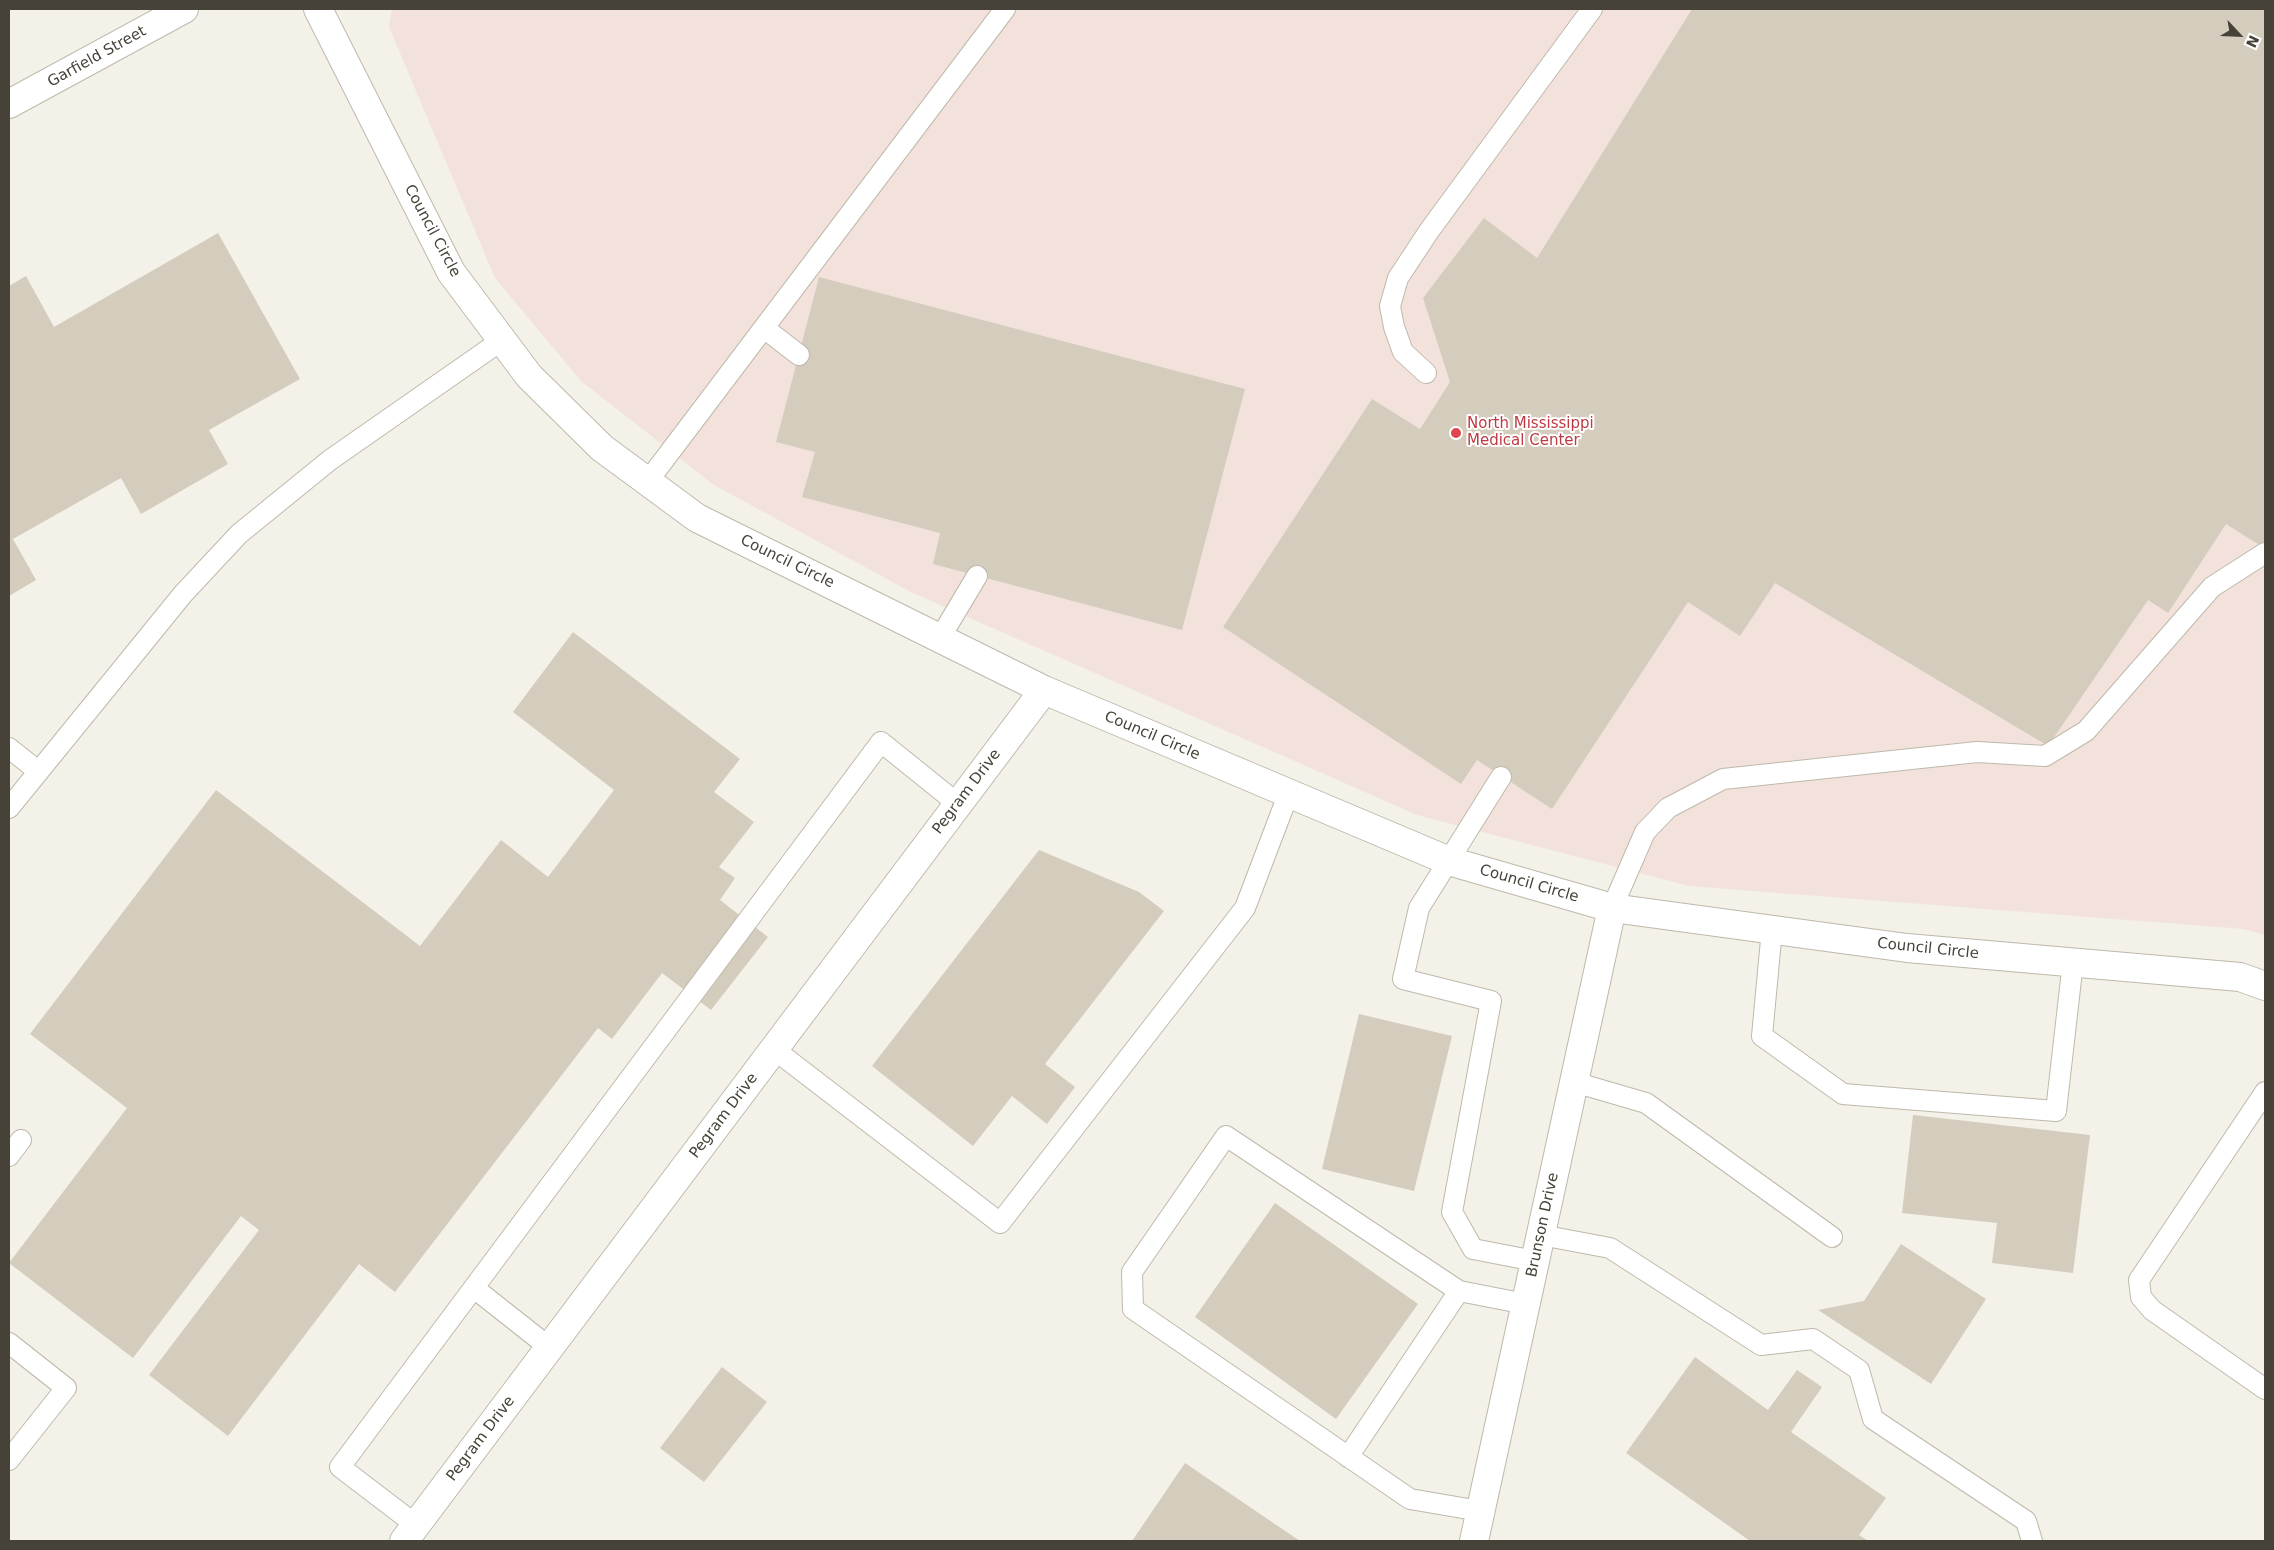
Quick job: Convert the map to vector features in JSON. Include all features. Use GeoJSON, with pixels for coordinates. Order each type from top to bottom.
{"type":"FeatureCollection","features":[{"type":"Feature","properties":{"kind":"street","name":"Garfield Street"},"geometry":{"type":"LineString","coordinates":[[9,104],[184,9]]}},
{"type":"Feature","properties":{"kind":"street","name":"Council Circle"},"geometry":{"type":"LineString","coordinates":[[318,9],[451,272],[529,376],[602,448],[697,518],[1044,690],[1288,795],[1449,861],[1612,908],[1907,948],[2240,977],[2265,986]]}},
{"type":"Feature","properties":{"kind":"street","name":"Pegram Drive"},"geometry":{"type":"LineString","coordinates":[[410,1533],[1044,690]]}},
{"type":"Feature","properties":{"kind":"street","name":"Brunson Drive"},"geometry":{"type":"LineString","coordinates":[[1474,1541],[1612,908]]}},
{"type":"Feature","properties":{"kind":"lane"},"geometry":{"type":"LineString","coordinates":[[648,481],[1005,9]]}},
{"type":"Feature","properties":{"kind":"lane"},"geometry":{"type":"LineString","coordinates":[[1426,373],[1403,352],[1394,327],[1390,306],[1398,278],[1429,232],[1592,9]]}},
{"type":"Feature","properties":{"kind":"lane"},"geometry":{"type":"LineString","coordinates":[[764,328],[799,355]]}},
{"type":"Feature","properties":{"kind":"lane"},"geometry":{"type":"LineString","coordinates":[[9,808],[182,594],[239,534],[330,460],[502,340]]}},
{"type":"Feature","properties":{"kind":"lane"},"geometry":{"type":"LineString","coordinates":[[1612,908],[1645,832],[1668,808],[1723,779],[1977,752],[2045,756],[2086,731],[2212,587],[2265,553]]}},
{"type":"Feature","properties":{"kind":"lane"},"geometry":{"type":"LineString","coordinates":[[940,638],[977,576]]}},
{"type":"Feature","properties":{"kind":"lane"},"geometry":{"type":"LineString","coordinates":[[410,1533],[340,1467],[882,742],[958,804]]}},
{"type":"Feature","properties":{"kind":"lane"},"geometry":{"type":"LineString","coordinates":[[9,748],[38,771]]}},
{"type":"Feature","properties":{"kind":"lane"},"geometry":{"type":"LineString","coordinates":[[1501,777],[1419,908],[1403,979],[1491,1000],[1452,1212],[1473,1249],[1610,1248],[1761,1345],[1813,1339],[1859,1370],[1874,1419],[2026,1521],[2032,1541]]}},
{"type":"Feature","properties":{"kind":"lane"},"geometry":{"type":"LineString","coordinates":[[775,1050],[1000,1223],[1245,908],[1288,795]]}},
{"type":"Feature","properties":{"kind":"lane"},"geometry":{"type":"LineString","coordinates":[[1772,929],[1762,1036],[1843,1094],[2056,1111],[2073,962]]}},
{"type":"Feature","properties":{"kind":"lane"},"geometry":{"type":"LineString","coordinates":[[1574,1082],[1646,1103],[1832,1237]]}},
{"type":"Feature","properties":{"kind":"lane"},"geometry":{"type":"LineString","coordinates":[[2265,1092],[2140,1280],[2141,1297],[2152,1310],[2265,1389]]}},
{"type":"Feature","properties":{"kind":"lane"},"geometry":{"type":"LineString","coordinates":[[1480,1511],[1410,1498],[1348,1457],[1133,1309],[1132,1272],[1226,1136],[1459,1291],[1526,1304]]}},
{"type":"Feature","properties":{"kind":"lane"},"geometry":{"type":"LineString","coordinates":[[9,1156],[21,1140]]}},
{"type":"Feature","properties":{"kind":"lane"},"geometry":{"type":"LineString","coordinates":[[474,1288],[550,1348]]}},
{"type":"Feature","properties":{"kind":"lane"},"geometry":{"type":"LineString","coordinates":[[1348,1457],[1459,1291]]}},
{"type":"Feature","properties":{"kind":"lane"},"geometry":{"type":"LineString","coordinates":[[9,1343],[66,1388],[9,1460]]}},
{"type":"Feature","properties":{"kind":"shaded area","name":"North Mississippi Medical Center"},"geometry":{"type":"Polygon","coordinates":[[[392,9],[2265,9],[2265,935],[2244,929],[1689,886],[1417,815],[911,592],[714,485],[581,381],[495,278],[389,27],[392,9]]]}},
{"type":"Feature","properties":{"kind":"building"},"geometry":{"type":"Polygon","coordinates":[[[1692,9],[2265,9],[2265,540],[2261,546],[2226,524],[2168,613],[2148,600],[2048,746],[1775,583],[1740,636],[1688,602],[1552,809],[1477,760],[1461,784],[1223,627],[1372,399],[1420,429],[1450,382],[1423,298],[1484,218],[1537,258],[1692,9]]]}},
{"type":"Feature","properties":{"kind":"building"},"geometry":{"type":"Polygon","coordinates":[[[218,233],[300,379],[209,430],[228,464],[141,514],[121,478],[13,539],[36,580],[9,596],[9,286],[26,276],[54,327],[218,233]]]}},
{"type":"Feature","properties":{"kind":"building"},"geometry":{"type":"Polygon","coordinates":[[[819,277],[1245,389],[1182,630],[933,564],[940,533],[802,497],[815,452],[776,442],[819,277]]]}},
{"type":"Feature","properties":{"kind":"building"},"geometry":{"type":"Polygon","coordinates":[[[573,632],[740,759],[714,792],[754,822],[719,867],[735,878],[720,900],[768,937],[711,1010],[662,973],[612,1039],[598,1028],[395,1292],[359,1264],[228,1436],[149,1375],[259,1230],[241,1216],[133,1358],[9,1263],[127,1108],[30,1034],[216,790],[420,946],[501,840],[548,877],[614,790],[513,712],[573,632]]]}},
{"type":"Feature","properties":{"kind":"building"},"geometry":{"type":"Polygon","coordinates":[[[1039,850],[1139,892],[1164,911],[1045,1064],[1075,1087],[1047,1124],[1012,1096],[973,1146],[872,1066],[1039,850]]]}},
{"type":"Feature","properties":{"kind":"building"},"geometry":{"type":"Polygon","coordinates":[[[1359,1014],[1452,1036],[1414,1191],[1322,1169],[1359,1014]]]}},
{"type":"Feature","properties":{"kind":"building"},"geometry":{"type":"Polygon","coordinates":[[[1913,1115],[2090,1135],[2073,1273],[1992,1263],[1997,1223],[1902,1213],[1913,1115]]]}},
{"type":"Feature","properties":{"kind":"building"},"geometry":{"type":"Polygon","coordinates":[[[1275,1203],[1418,1304],[1336,1419],[1195,1317],[1275,1203]]]}},
{"type":"Feature","properties":{"kind":"building"},"geometry":{"type":"Polygon","coordinates":[[[1901,1244],[1986,1299],[1931,1384],[1818,1310],[1864,1301],[1901,1244]]]}},
{"type":"Feature","properties":{"kind":"building"},"geometry":{"type":"Polygon","coordinates":[[[1695,1357],[1768,1410],[1797,1370],[1822,1387],[1791,1432],[1886,1498],[1859,1535],[1868,1541],[1750,1541],[1626,1453],[1695,1357]]]}},
{"type":"Feature","properties":{"kind":"building"},"geometry":{"type":"Polygon","coordinates":[[[722,1367],[767,1402],[704,1482],[660,1448],[722,1367]]]}},
{"type":"Feature","properties":{"kind":"building"},"geometry":{"type":"Polygon","coordinates":[[[1185,1463],[1300,1541],[1132,1541],[1185,1463]]]}},
{"type":"Feature","properties":{"kind":"place","name":"North Mississippi Medical Center"},"geometry":{"type":"Point","coordinates":[1456,433]}}]}
